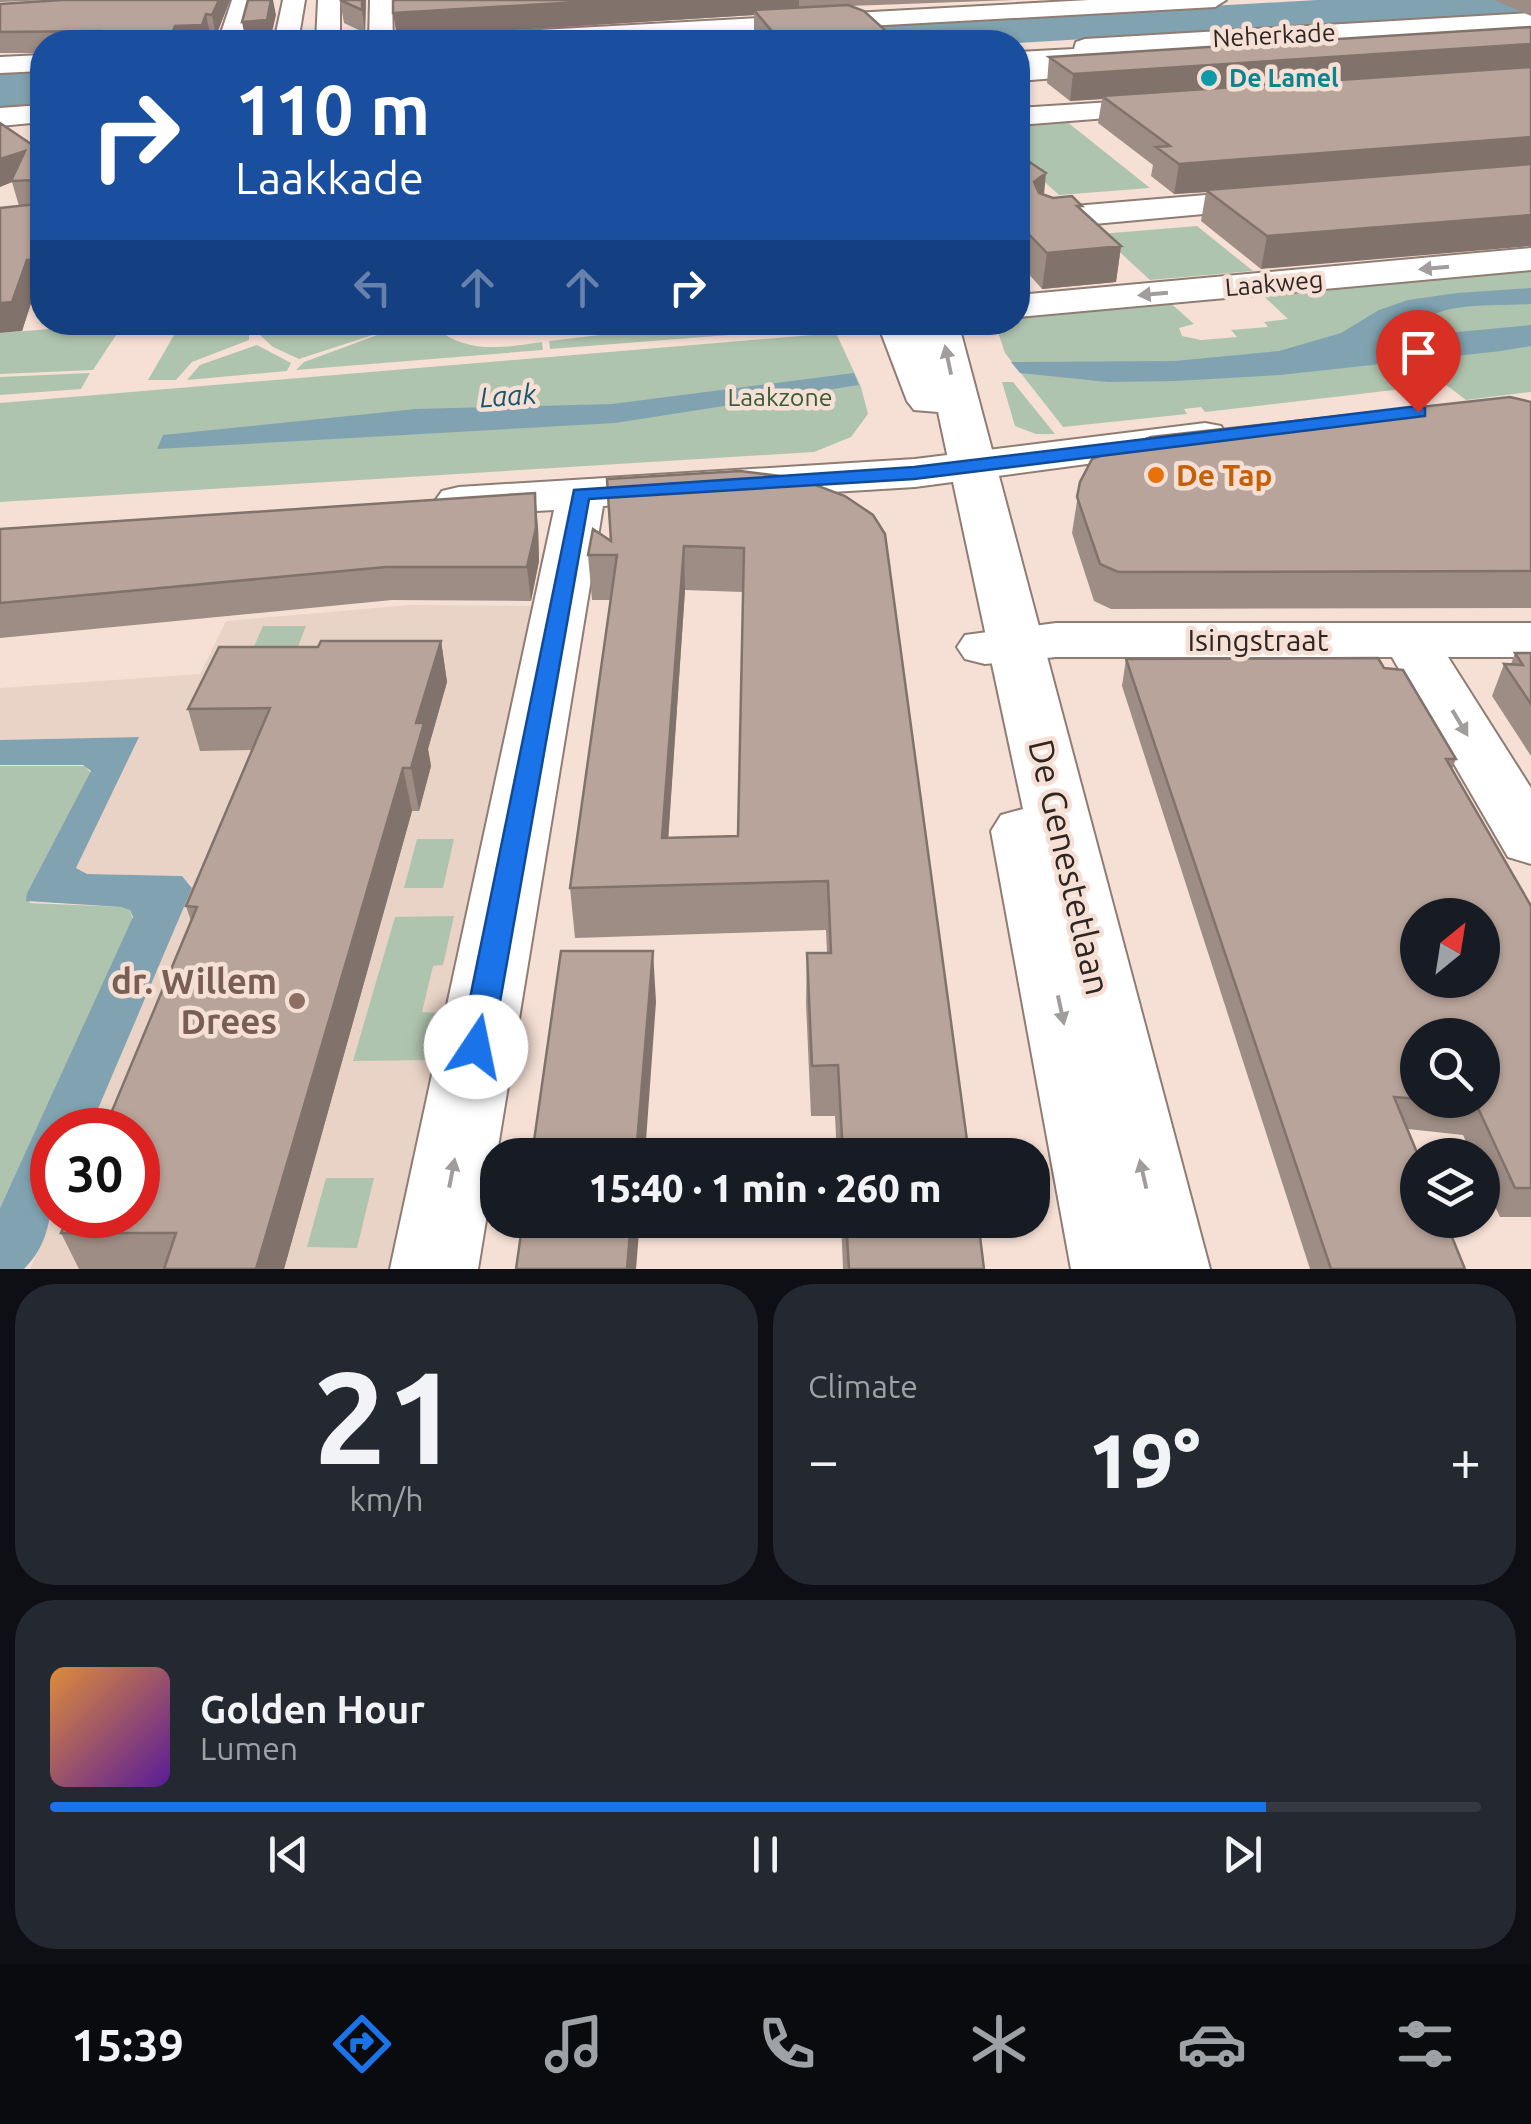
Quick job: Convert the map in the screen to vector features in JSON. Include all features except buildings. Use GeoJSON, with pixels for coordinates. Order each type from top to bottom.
{"type":"FeatureCollection","features":[{"type":"Feature","properties":{"kind":"street"},"geometry":{"type":"LineString","coordinates":[[233,30],[240,5],[251,0]]}},
{"type":"Feature","properties":{"kind":"street"},"geometry":{"type":"LineString","coordinates":[[288,30],[294,0]]}},
{"type":"Feature","properties":{"kind":"street"},"geometry":{"type":"LineString","coordinates":[[328,30],[329,0]]}},
{"type":"Feature","properties":{"kind":"street"},"geometry":{"type":"LineString","coordinates":[[381,0],[381,30]]}},
{"type":"Feature","properties":{"kind":"street"},"geometry":{"type":"LineString","coordinates":[[669,30],[1215,0]]}},
{"type":"Feature","properties":{"kind":"street","name":"Neherkade"},"geometry":{"type":"LineString","coordinates":[[1030,50],[1525,22]]}},
{"type":"Feature","properties":{"kind":"street","name":"Neherkade"},"geometry":{"type":"LineString","coordinates":[[1030,59],[1525,22]]}},
{"type":"Feature","properties":{"kind":"street","name":"Neherkade"},"geometry":{"type":"LineString","coordinates":[[1030,72],[1531,40]]}},
{"type":"Feature","properties":{"kind":"street"},"geometry":{"type":"LineString","coordinates":[[0,66],[30,64]]}},
{"type":"Feature","properties":{"kind":"street"},"geometry":{"type":"LineString","coordinates":[[1030,116],[1201,104]]}},
{"type":"Feature","properties":{"kind":"street"},"geometry":{"type":"LineString","coordinates":[[0,117],[30,115]]}},
{"type":"Feature","properties":{"kind":"street"},"geometry":{"type":"LineString","coordinates":[[0,128],[30,126]]}},
{"type":"Feature","properties":{"kind":"street"},"geometry":{"type":"LineString","coordinates":[[1050,218],[1316,196]]}},
{"type":"Feature","properties":{"kind":"street","name":"Laakweg"},"geometry":{"type":"LineString","coordinates":[[1030,305],[1531,259]]}},
{"type":"Feature","properties":{"kind":"street"},"geometry":{"type":"LineString","coordinates":[[901,335],[933,412],[976,464]]}},
{"type":"Feature","properties":{"kind":"street"},"geometry":{"type":"LineString","coordinates":[[941,335],[976,464]]}},
{"type":"Feature","properties":{"kind":"street"},"geometry":{"type":"LineString","coordinates":[[422,504],[976,464],[1240,432]]}},
{"type":"Feature","properties":{"kind":"street","name":"De Genestetlaan"},"geometry":{"type":"LineString","coordinates":[[976,464],[1001,647],[1116,1269]]}},
{"type":"Feature","properties":{"kind":"street"},"geometry":{"type":"LineString","coordinates":[[434,1269],[580,494]]}},
{"type":"Feature","properties":{"kind":"street","name":"Isingstraat"},"geometry":{"type":"LineString","coordinates":[[1001,647],[1056,640],[1531,640]]}},
{"type":"Feature","properties":{"kind":"street"},"geometry":{"type":"LineString","coordinates":[[1410,640],[1531,842]]}},
{"type":"Feature","properties":{"kind":"street","name":"De Genestetlaan"},"geometry":{"type":"LineString","coordinates":[[1001,647],[1166,1269]]}},
{"type":"Feature","properties":{"kind":"shaded area","name":"dr. Willem Drees"},"geometry":{"type":"Polygon","coordinates":[[[410,605],[536,606],[395,1269],[30,1269],[43,1238],[160,1238],[160,1108],[98,1108],[192,886],[182,876],[87,874],[76,868],[138,737],[0,740],[0,688],[200,674],[226,621],[410,605]]]}},
{"type":"Feature","properties":{"kind":"green space"},"geometry":{"type":"Polygon","coordinates":[[[1066,121],[1150,188],[1059,195],[1030,169],[1030,123],[1066,121]]]}},
{"type":"Feature","properties":{"kind":"green space"},"geometry":{"type":"Polygon","coordinates":[[[1197,226],[1253,271],[1150,280],[1100,234],[1197,226]]]}},
{"type":"Feature","properties":{"kind":"green space"},"geometry":{"type":"Polygon","coordinates":[[[1531,263],[1531,392],[1466,400],[1445,384],[1205,412],[1201,407],[1184,409],[1187,414],[1063,427],[1005,353],[999,335],[1030,335],[1030,312],[1166,299],[1194,324],[1179,328],[1182,336],[1201,340],[1237,337],[1231,330],[1268,327],[1264,322],[1288,319],[1255,288],[1531,263]]]}},
{"type":"Feature","properties":{"kind":"green space"},"geometry":{"type":"Polygon","coordinates":[[[0,333],[116,335],[93,370],[0,374],[0,333]]]}},
{"type":"Feature","properties":{"kind":"green space"},"geometry":{"type":"Polygon","coordinates":[[[174,335],[249,335],[249,340],[192,362],[176,380],[148,380],[174,335]]]}},
{"type":"Feature","properties":{"kind":"green space"},"geometry":{"type":"Polygon","coordinates":[[[260,335],[373,335],[299,359],[273,347],[260,335]]]}},
{"type":"Feature","properties":{"kind":"green space"},"geometry":{"type":"Polygon","coordinates":[[[377,335],[446,335],[485,347],[542,342],[543,350],[296,370],[304,362],[377,335]]]}},
{"type":"Feature","properties":{"kind":"green space"},"geometry":{"type":"Polygon","coordinates":[[[600,335],[728,335],[550,349],[549,341],[600,335]]]}},
{"type":"Feature","properties":{"kind":"green space","name":"Laakzone"},"geometry":{"type":"Polygon","coordinates":[[[837,335],[861,387],[868,414],[851,437],[814,452],[0,502],[0,403],[837,335]]]}},
{"type":"Feature","properties":{"kind":"green space"},"geometry":{"type":"Polygon","coordinates":[[[257,345],[291,363],[287,371],[187,380],[200,365],[257,345]]]}},
{"type":"Feature","properties":{"kind":"green space"},"geometry":{"type":"Polygon","coordinates":[[[90,373],[81,389],[0,395],[0,377],[90,373]]]}},
{"type":"Feature","properties":{"kind":"green space"},"geometry":{"type":"Polygon","coordinates":[[[1002,382],[1013,382],[1055,434],[1036,434],[1015,426],[1002,382]]]}},
{"type":"Feature","properties":{"kind":"green space"},"geometry":{"type":"Polygon","coordinates":[[[263,626],[306,626],[290,667],[245,667],[263,626]]]}},
{"type":"Feature","properties":{"kind":"green space"},"geometry":{"type":"Polygon","coordinates":[[[0,766],[85,766],[91,773],[27,893],[30,903],[122,907],[130,910],[133,920],[46,1108],[30,1108],[30,1143],[0,1208],[0,766]]]}},
{"type":"Feature","properties":{"kind":"green space"},"geometry":{"type":"Polygon","coordinates":[[[417,839],[454,839],[443,888],[404,888],[417,839]]]}},
{"type":"Feature","properties":{"kind":"green space"},"geometry":{"type":"Polygon","coordinates":[[[454,916],[443,965],[433,966],[422,1012],[442,1013],[431,1060],[353,1061],[395,917],[454,916]]]}},
{"type":"Feature","properties":{"kind":"green space"},"geometry":{"type":"Polygon","coordinates":[[[326,1178],[374,1178],[357,1248],[307,1247],[326,1178]]]}},
{"type":"Feature","properties":{"kind":"water"},"geometry":{"type":"Polygon","coordinates":[[[1317,0],[1531,0],[1531,12],[1030,42],[1030,30],[785,30],[1317,0]]]}},
{"type":"Feature","properties":{"kind":"water"},"geometry":{"type":"Polygon","coordinates":[[[30,73],[30,108],[0,110],[0,74],[30,73]]]}},
{"type":"Feature","properties":{"kind":"water"},"geometry":{"type":"Polygon","coordinates":[[[1531,288],[1531,304],[1455,308],[1415,326],[1437,334],[1531,325],[1531,346],[1501,351],[1280,375],[1176,381],[1108,382],[1020,373],[1011,362],[1174,361],[1279,351],[1341,333],[1379,310],[1408,300],[1531,288]]]}},
{"type":"Feature","properties":{"kind":"water"},"geometry":{"type":"Polygon","coordinates":[[[854,373],[859,385],[615,423],[157,449],[163,435],[416,409],[612,404],[854,373]]]}},
{"type":"Feature","properties":{"kind":"water"},"geometry":{"type":"Polygon","coordinates":[[[139,737],[76,868],[87,874],[182,876],[192,888],[98,1108],[46,1108],[133,917],[130,910],[121,907],[26,901],[91,771],[83,765],[0,765],[0,740],[139,737]]]}},
{"type":"Feature","properties":{"kind":"water"},"geometry":{"type":"Polygon","coordinates":[[[30,1142],[30,1238],[44,1238],[24,1269],[0,1269],[0,1208],[30,1142]]]}},
{"type":"Feature","properties":{"kind":"place","name":"De Lamel"},"geometry":{"type":"Point","coordinates":[1209,78]}},
{"type":"Feature","properties":{"kind":"place","name":"De Tap"},"geometry":{"type":"Point","coordinates":[1156,475]}},
{"type":"Feature","properties":{"kind":"place","name":"dr. Willem Drees"},"geometry":{"type":"Point","coordinates":[297,1001]}},
{"type":"Feature","properties":{"kind":"route"},"geometry":{"type":"LineString","coordinates":[[476,1047],[580,494],[914,473],[1418,412]]}},
{"type":"Feature","properties":{"kind":"water label","name":"Laak"},"geometry":{"type":"Point","coordinates":[508,395]}}]}
